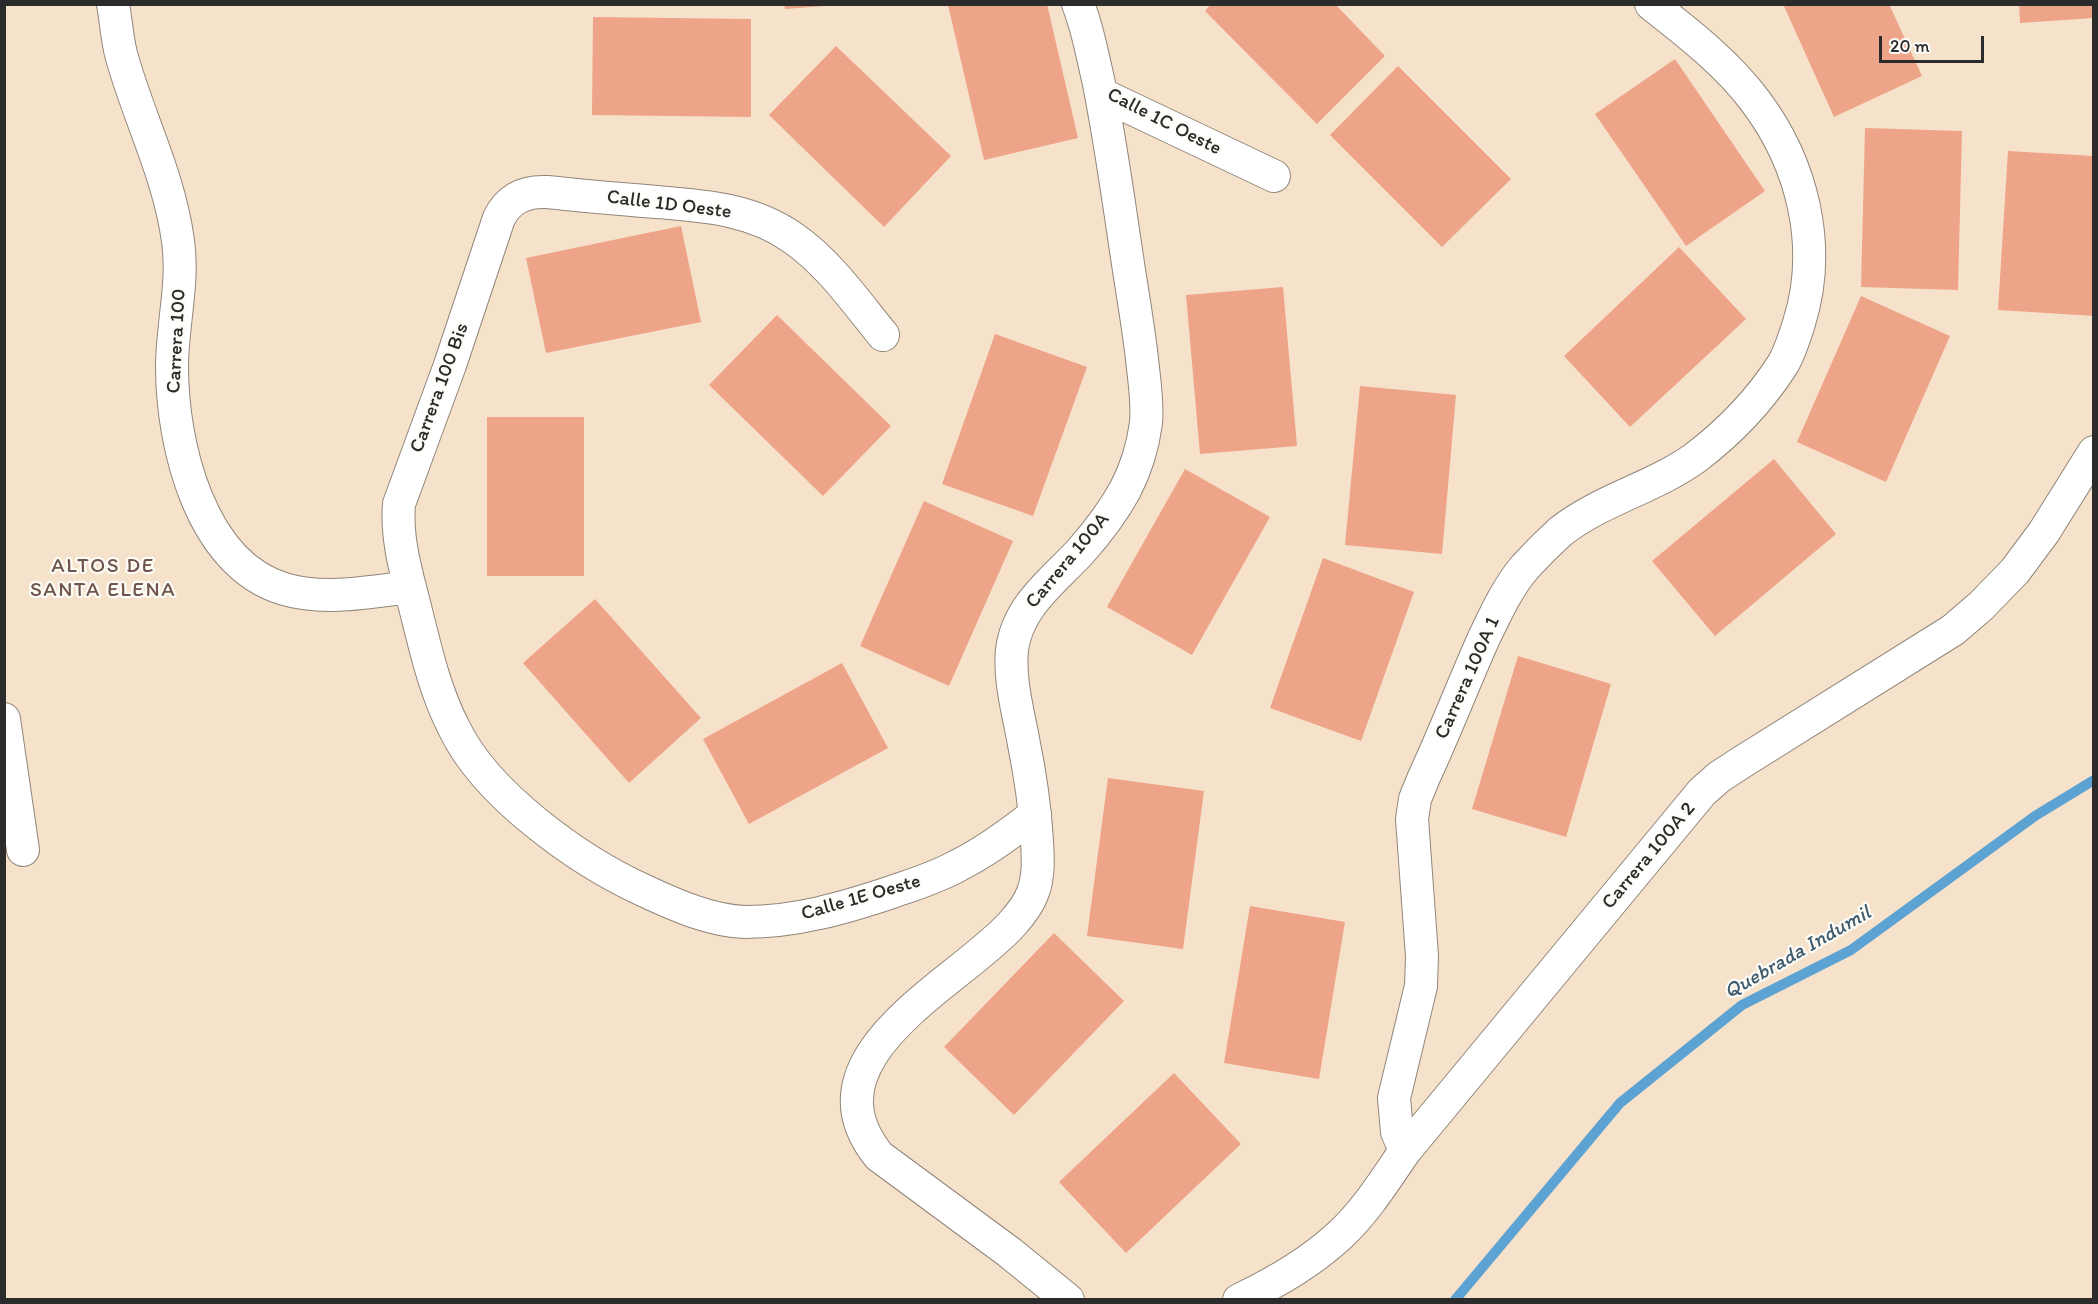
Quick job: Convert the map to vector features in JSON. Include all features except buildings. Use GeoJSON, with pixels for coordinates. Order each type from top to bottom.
{"type":"FeatureCollection","features":[{"type":"Feature","properties":{"kind":"street","name":"Carrera 100"},"geometry":{"type":"LineString","coordinates":[[113,4],[122,55],[165,180],[178,241],[180,280],[172,365],[173,393],[181,444],[195,495],[206,519],[214,533],[239,561],[253,573],[283,589],[313,594],[344,594],[410,587]]}},
{"type":"Feature","properties":{"kind":"street","name":"Calle 1C Oeste"},"geometry":{"type":"LineString","coordinates":[[1078,4],[1087,28],[1101,94],[1274,176]]}},
{"type":"Feature","properties":{"kind":"street","name":"Carrera 100A 1"},"geometry":{"type":"LineString","coordinates":[[1405,1151],[1397,1132],[1394,1098],[1421,986],[1422,956],[1412,819],[1415,799],[1488,630],[1504,597],[1523,570],[1561,532],[1597,510],[1663,478],[1694,458],[1742,415],[1784,363],[1803,309],[1808,282],[1809,229],[1804,205],[1774,130],[1756,102],[1736,79],[1704,48],[1651,4]]}},
{"type":"Feature","properties":{"kind":"street","name":"Carrera 100A"},"geometry":{"type":"LineString","coordinates":[[1068,1299],[1009,1252],[879,1156],[867,1142],[862,1127],[858,1107],[858,1088],[862,1071],[880,1043],[902,1019],[1004,933],[1028,904],[1033,894],[1038,866],[1035,814],[1012,670],[1016,631],[1018,623],[1028,608],[1094,536],[1124,491],[1142,446],[1146,420],[1146,396],[1137,317],[1117,179],[1101,94]]}},
{"type":"Feature","properties":{"kind":"street","name":"Calle 1D Oeste"},"geometry":{"type":"LineString","coordinates":[[516,198],[537,192],[547,192],[704,206],[733,211],[758,219],[781,230],[807,248],[883,335]]}},
{"type":"Feature","properties":{"kind":"street","name":"Carrera 100 Bis"},"geometry":{"type":"LineString","coordinates":[[410,587],[399,535],[399,504],[450,365],[499,218],[516,198]]}},
{"type":"Feature","properties":{"kind":"street","name":"Carrera 100A 2"},"geometry":{"type":"LineString","coordinates":[[1239,1299],[1301,1266],[1340,1235],[1375,1196],[1405,1151],[1702,792],[1734,767],[1953,630],[1981,606],[2015,571],[2044,532],[2094,452]]}},
{"type":"Feature","properties":{"kind":"street","name":"Calle 1E Oeste"},"geometry":{"type":"LineString","coordinates":[[410,587],[432,675],[443,704],[469,753],[488,776],[543,829],[598,868],[688,909],[743,922],[805,917],[838,909],[924,881],[958,866],[1000,841],[1035,814]]}},
{"type":"Feature","properties":{"kind":"street"},"geometry":{"type":"LineString","coordinates":[[4,719],[23,850]]}},
{"type":"Feature","properties":{"kind":"waterway","name":"Quebrada Indumil"},"geometry":{"type":"LineString","coordinates":[[1455,1300],[1620,1103],[1742,1005],[1851,950],[2035,816],[2094,780]]}},
{"type":"Feature","properties":{"kind":"district","name":"ALTOS DE SANTA ELENA"},"geometry":{"type":"Point","coordinates":[103,579]}}]}
